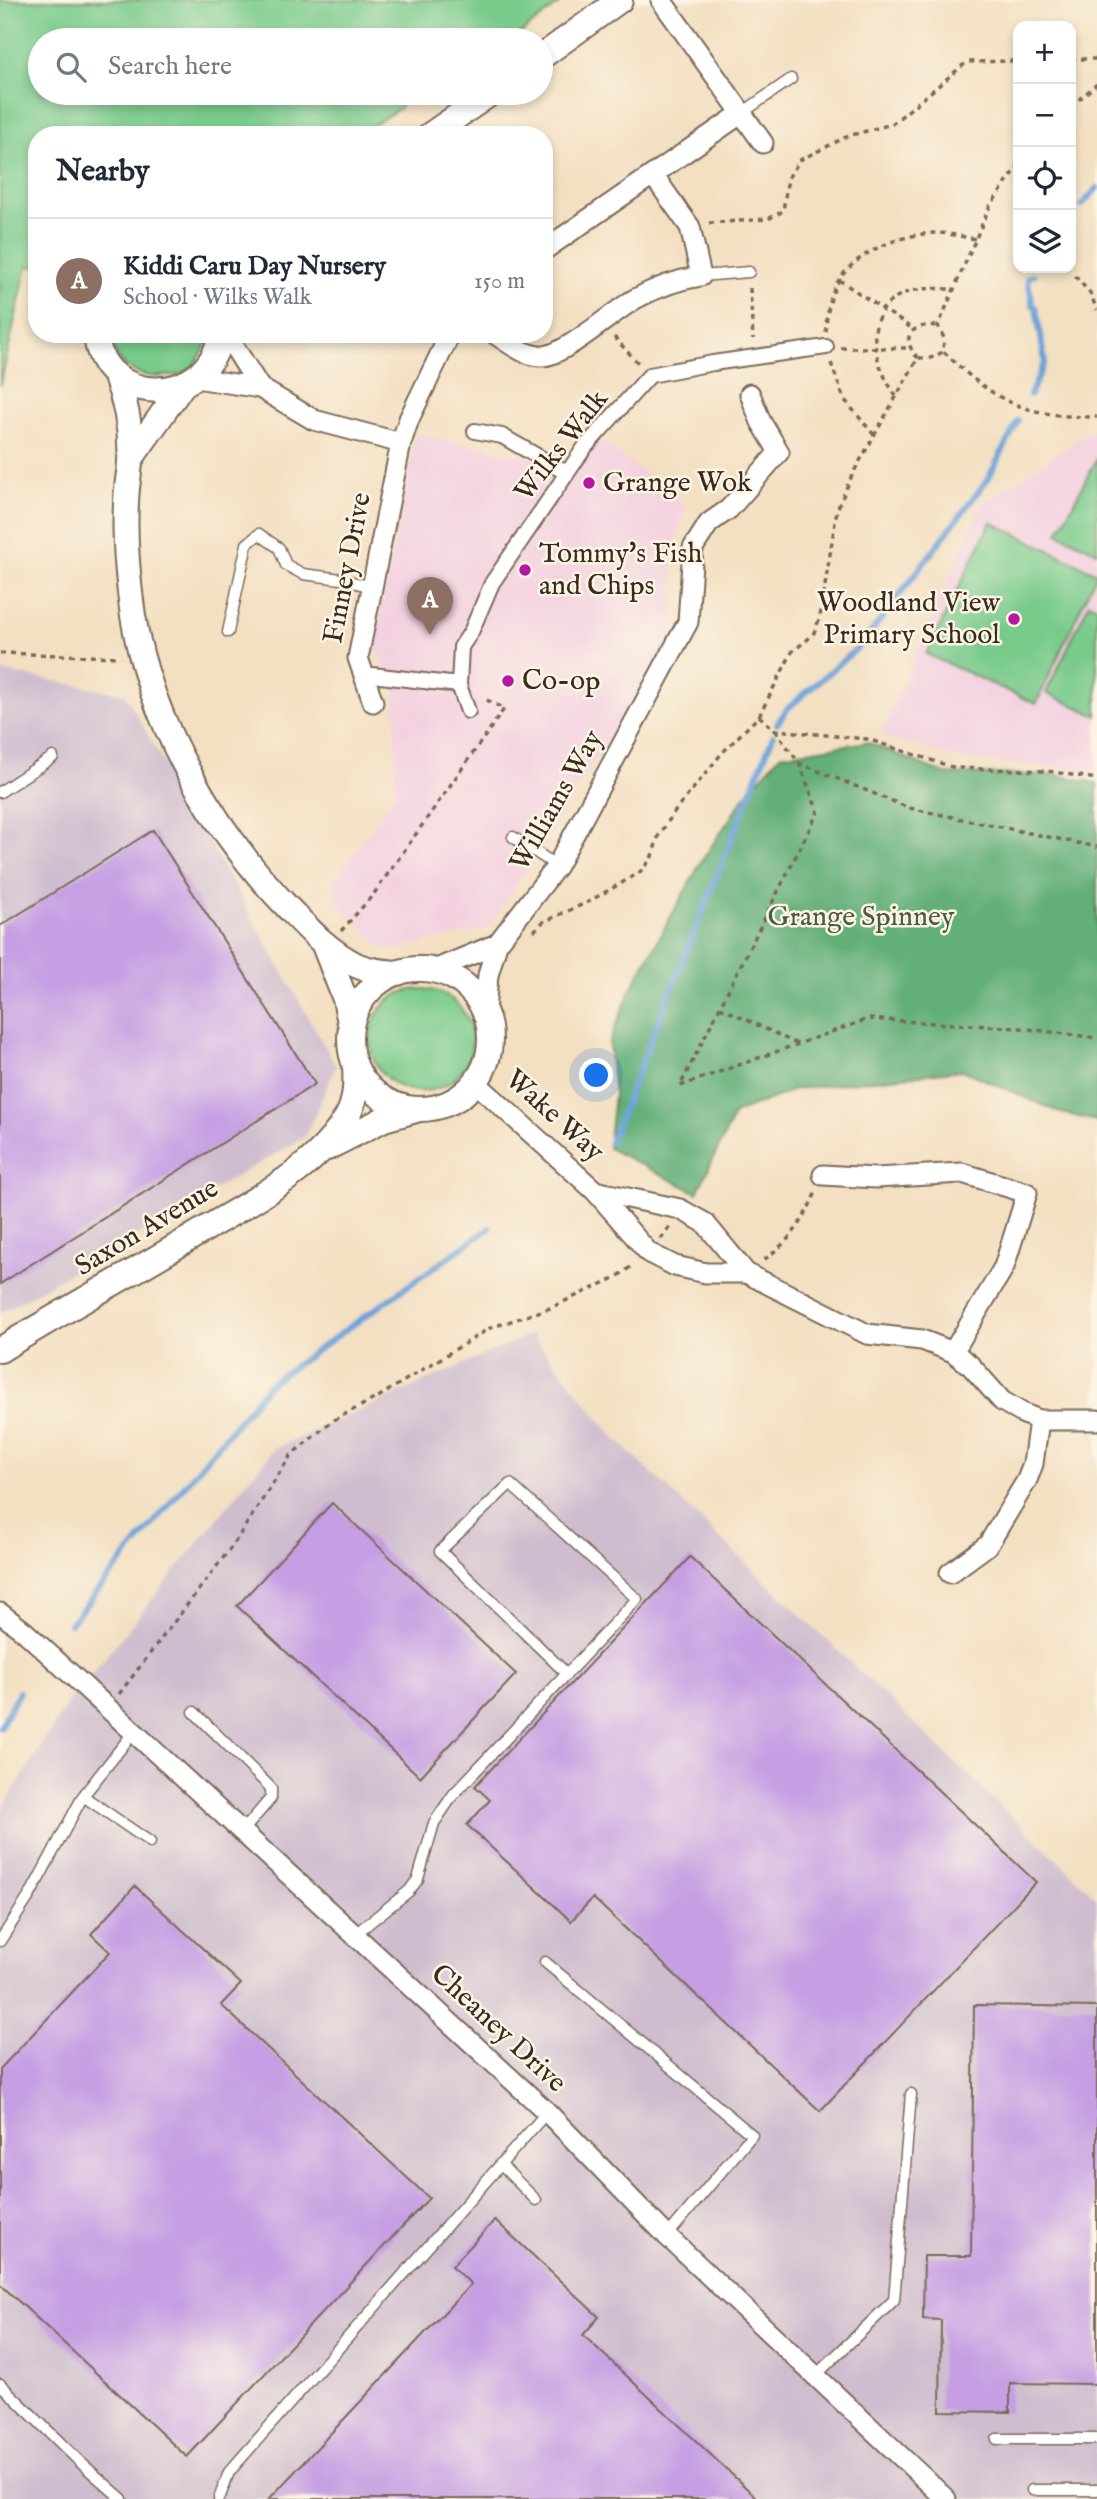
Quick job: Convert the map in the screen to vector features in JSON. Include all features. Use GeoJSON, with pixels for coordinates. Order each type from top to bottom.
{"type":"FeatureCollection","features":[{"type":"Feature","properties":{"kind":"street"},"geometry":{"type":"LineString","coordinates":[[553,48],[620,0]]}},
{"type":"Feature","properties":{"kind":"street"},"geometry":{"type":"LineString","coordinates":[[662,0],[763,143]]}},
{"type":"Feature","properties":{"kind":"street"},"geometry":{"type":"LineString","coordinates":[[443,126],[474,105]]}},
{"type":"Feature","properties":{"kind":"street"},"geometry":{"type":"LineString","coordinates":[[553,244],[742,113]]}},
{"type":"Feature","properties":{"kind":"street"},"geometry":{"type":"LineString","coordinates":[[510,343],[528,354],[545,356],[560,350],[634,299],[671,281],[701,276],[690,227],[653,175]]}},
{"type":"Feature","properties":{"kind":"street"},"geometry":{"type":"LineString","coordinates":[[99,343],[103,359],[115,374],[124,397],[129,426],[130,460],[126,505],[129,578],[134,618],[158,704],[190,776],[228,838],[270,890],[357,965],[376,971],[398,973]]}},
{"type":"Feature","properties":{"kind":"street"},"geometry":{"type":"LineString","coordinates":[[130,460],[189,382],[210,365],[220,343]]}},
{"type":"Feature","properties":{"kind":"street"},"geometry":{"type":"LineString","coordinates":[[229,343],[260,388],[314,420],[401,443]]}},
{"type":"Feature","properties":{"kind":"street","name":"Finney Drive"},"geometry":{"type":"LineString","coordinates":[[373,702],[358,658],[401,443],[409,419],[446,343]]}},
{"type":"Feature","properties":{"kind":"street"},"geometry":{"type":"LineString","coordinates":[[650,375],[826,347]]}},
{"type":"Feature","properties":{"kind":"street"},"geometry":{"type":"LineString","coordinates":[[115,374],[131,384],[150,390],[166,390],[189,382],[260,388]]}},
{"type":"Feature","properties":{"kind":"street","name":"Wilks Walk"},"geometry":{"type":"LineString","coordinates":[[468,711],[459,685],[461,647],[471,632],[492,583],[585,447],[650,375]]}},
{"type":"Feature","properties":{"kind":"street","name":"Williams Way"},"geometry":{"type":"LineString","coordinates":[[485,1012],[488,975],[497,944],[557,866],[688,622],[693,548],[709,523],[729,509],[779,452],[761,422],[751,394]]}},
{"type":"Feature","properties":{"kind":"street"},"geometry":{"type":"LineString","coordinates":[[475,431],[502,436],[567,473]]}},
{"type":"Feature","properties":{"kind":"street"},"geometry":{"type":"LineString","coordinates":[[363,674],[459,685]]}},
{"type":"Feature","properties":{"kind":"street"},"geometry":{"type":"LineString","coordinates":[[331,940],[351,1027],[350,1046],[355,1065],[365,1082],[379,1096],[398,1105],[419,1109],[440,1106],[460,1097],[475,1082],[487,1060],[491,1036],[485,1012],[473,993],[455,978],[434,970],[416,969],[398,973],[382,981],[368,993],[357,1009],[351,1027]]}},
{"type":"Feature","properties":{"kind":"street"},"geometry":{"type":"LineString","coordinates":[[434,970],[497,944]]}},
{"type":"Feature","properties":{"kind":"street","name":"Saxon Avenue"},"geometry":{"type":"LineString","coordinates":[[0,1350],[144,1267],[283,1182],[320,1151],[348,1116],[356,1090],[355,1065]]}},
{"type":"Feature","properties":{"kind":"street","name":"Wake Way"},"geometry":{"type":"LineString","coordinates":[[475,1082],[595,1191],[649,1253],[675,1266],[706,1273],[746,1273]]}},
{"type":"Feature","properties":{"kind":"street","name":"Saxon Avenue"},"geometry":{"type":"LineString","coordinates":[[320,1151],[384,1119],[419,1109]]}},
{"type":"Feature","properties":{"kind":"street"},"geometry":{"type":"LineString","coordinates":[[824,1175],[876,1178],[962,1173],[1027,1193],[1004,1267],[953,1352]]}},
{"type":"Feature","properties":{"kind":"street","name":"Wake Way"},"geometry":{"type":"LineString","coordinates":[[595,1191],[680,1209],[705,1223],[746,1273],[867,1334],[922,1340],[953,1352],[970,1365],[1002,1401],[1022,1413],[1039,1420],[1097,1420]]}},
{"type":"Feature","properties":{"kind":"street"},"geometry":{"type":"LineString","coordinates":[[950,1573],[988,1545],[1027,1480],[1033,1464],[1039,1420]]}},
{"type":"Feature","properties":{"kind":"street","name":"Cheaney Drive"},"geometry":{"type":"LineString","coordinates":[[0,1613],[547,2112],[667,2236],[946,2499]]}},
{"type":"Feature","properties":{"kind":"lane"},"geometry":{"type":"LineString","coordinates":[[742,113],[791,79]]}},
{"type":"Feature","properties":{"kind":"lane"},"geometry":{"type":"LineString","coordinates":[[701,276],[749,272]]}},
{"type":"Feature","properties":{"kind":"lane"},"geometry":{"type":"LineString","coordinates":[[228,632],[247,544],[259,534],[279,548],[286,565],[303,574],[341,579],[372,587]]}},
{"type":"Feature","properties":{"kind":"lane"},"geometry":{"type":"LineString","coordinates":[[0,792],[53,757]]}},
{"type":"Feature","properties":{"kind":"lane"},"geometry":{"type":"LineString","coordinates":[[513,837],[557,866]]}},
{"type":"Feature","properties":{"kind":"lane"},"geometry":{"type":"LineString","coordinates":[[354,1936],[410,1891],[418,1878],[434,1823],[453,1796],[567,1674],[637,1599],[510,1484],[440,1551],[567,1674]]}},
{"type":"Feature","properties":{"kind":"lane"},"geometry":{"type":"LineString","coordinates":[[194,1712],[271,1788],[271,1798],[242,1833]]}},
{"type":"Feature","properties":{"kind":"lane"},"geometry":{"type":"LineString","coordinates":[[0,1941],[30,1895],[83,1796],[133,1733]]}},
{"type":"Feature","properties":{"kind":"lane"},"geometry":{"type":"LineString","coordinates":[[83,1796],[150,1842]]}},
{"type":"Feature","properties":{"kind":"lane"},"geometry":{"type":"LineString","coordinates":[[545,1962],[752,2135],[667,2236]]}},
{"type":"Feature","properties":{"kind":"lane"},"geometry":{"type":"LineString","coordinates":[[816,2375],[894,2300],[911,2094]]}},
{"type":"Feature","properties":{"kind":"lane"},"geometry":{"type":"LineString","coordinates":[[219,2499],[229,2473],[547,2112]]}},
{"type":"Feature","properties":{"kind":"lane"},"geometry":{"type":"LineString","coordinates":[[500,2164],[536,2200]]}},
{"type":"Feature","properties":{"kind":"lane"},"geometry":{"type":"LineString","coordinates":[[0,2384],[122,2499]]}},
{"type":"Feature","properties":{"kind":"lane"},"geometry":{"type":"LineString","coordinates":[[997,2439],[1097,2439]]}},
{"type":"Feature","properties":{"kind":"lane"},"geometry":{"type":"LineString","coordinates":[[1032,2490],[1097,2490]]}},
{"type":"Feature","properties":{"kind":"path"},"geometry":{"type":"LineString","coordinates":[[1076,60],[1097,59]]}},
{"type":"Feature","properties":{"kind":"path"},"geometry":{"type":"LineString","coordinates":[[690,227],[721,220],[768,219],[783,211],[788,178],[800,160],[848,136],[892,124],[967,62],[1013,61]]}},
{"type":"Feature","properties":{"kind":"path"},"geometry":{"type":"LineString","coordinates":[[1076,102],[1097,84]]}},
{"type":"Feature","properties":{"kind":"path"},"geometry":{"type":"LineString","coordinates":[[938,326],[990,206],[1013,174]]}},
{"type":"Feature","properties":{"kind":"path"},"geometry":{"type":"LineString","coordinates":[[874,435],[844,399],[826,347],[826,317],[839,280],[859,260],[882,245],[905,237],[935,233],[975,239]]}},
{"type":"Feature","properties":{"kind":"path"},"geometry":{"type":"LineString","coordinates":[[749,272],[754,357]]}},
{"type":"Feature","properties":{"kind":"path"},"geometry":{"type":"LineString","coordinates":[[1075,276],[1090,293],[1097,310]]}},
{"type":"Feature","properties":{"kind":"path"},"geometry":{"type":"LineString","coordinates":[[839,280],[913,329]]}},
{"type":"Feature","properties":{"kind":"path"},"geometry":{"type":"LineString","coordinates":[[897,396],[889,385],[876,348],[877,325],[882,308],[895,296],[912,289],[926,287],[954,290]]}},
{"type":"Feature","properties":{"kind":"path"},"geometry":{"type":"LineString","coordinates":[[600,323],[650,375]]}},
{"type":"Feature","properties":{"kind":"path"},"geometry":{"type":"LineString","coordinates":[[938,326],[923,324],[913,329],[908,339],[909,348],[918,358],[931,358],[943,352]]}},
{"type":"Feature","properties":{"kind":"path"},"geometry":{"type":"LineString","coordinates":[[938,326],[944,338],[943,352]]}},
{"type":"Feature","properties":{"kind":"path"},"geometry":{"type":"LineString","coordinates":[[826,347],[909,348]]}},
{"type":"Feature","properties":{"kind":"path"},"geometry":{"type":"LineString","coordinates":[[943,352],[967,375],[1004,401],[1041,414],[1097,417]]}},
{"type":"Feature","properties":{"kind":"path"},"geometry":{"type":"LineString","coordinates":[[528,937],[543,922],[588,902],[639,873],[650,859],[659,835],[676,810],[722,753],[759,716],[792,652],[813,635],[820,617],[837,510],[852,475],[918,358]]}},
{"type":"Feature","properties":{"kind":"path"},"geometry":{"type":"LineString","coordinates":[[0,653],[144,657]]}},
{"type":"Feature","properties":{"kind":"path"},"geometry":{"type":"LineString","coordinates":[[331,940],[373,895],[504,709],[459,685]]}},
{"type":"Feature","properties":{"kind":"path"},"geometry":{"type":"LineString","coordinates":[[759,716],[775,730],[799,763],[818,812],[680,1086],[868,1019],[1020,1028],[1097,1038]]}},
{"type":"Feature","properties":{"kind":"path"},"geometry":{"type":"LineString","coordinates":[[775,730],[867,739],[955,768],[1047,771],[1097,779]]}},
{"type":"Feature","properties":{"kind":"path"},"geometry":{"type":"LineString","coordinates":[[799,763],[909,808],[1097,847]]}},
{"type":"Feature","properties":{"kind":"path"},"geometry":{"type":"LineString","coordinates":[[720,1007],[797,1044]]}},
{"type":"Feature","properties":{"kind":"path"},"geometry":{"type":"LineString","coordinates":[[746,1273],[784,1245],[801,1224],[824,1175]]}},
{"type":"Feature","properties":{"kind":"path"},"geometry":{"type":"LineString","coordinates":[[107,1709],[184,1612],[233,1545],[291,1455],[301,1446],[332,1421],[379,1397],[490,1328],[550,1308],[617,1277],[649,1253],[668,1231],[680,1209]]}},
{"type":"Feature","properties":{"kind":"shaded area","name":"Woodland View Primary School"},"geometry":{"type":"Polygon","coordinates":[[[1097,428],[1097,772],[954,758],[881,735],[982,503],[1097,428]]]}},
{"type":"Feature","properties":{"kind":"shaded area"},"geometry":{"type":"Polygon","coordinates":[[[416,434],[531,458],[560,483],[595,436],[687,506],[672,549],[673,620],[669,645],[489,928],[386,951],[335,901],[334,882],[395,795],[395,693],[374,646],[416,434]]]}},
{"type":"Feature","properties":{"kind":"shaded area"},"geometry":{"type":"Polygon","coordinates":[[[0,671],[125,694],[336,1066],[305,1137],[0,1313],[0,671]]]}},
{"type":"Feature","properties":{"kind":"shaded area"},"geometry":{"type":"Polygon","coordinates":[[[531,1334],[613,1436],[1097,1898],[1097,2499],[0,2499],[0,1813],[65,1707],[274,1449],[531,1334]]]}},
{"type":"Feature","properties":{"kind":"green space"},"geometry":{"type":"Polygon","coordinates":[[[0,0],[564,0],[528,28],[28,28],[28,105],[401,105],[371,126],[28,126],[28,266],[0,386],[0,0]]]}},
{"type":"Feature","properties":{"kind":"green space"},"geometry":{"type":"Polygon","coordinates":[[[207,343],[200,357],[187,371],[177,375],[154,376],[135,372],[127,367],[110,344],[207,343]]]}},
{"type":"Feature","properties":{"kind":"green space"},"geometry":{"type":"Polygon","coordinates":[[[1097,458],[1097,552],[1058,533],[1097,458]]]}},
{"type":"Feature","properties":{"kind":"green space"},"geometry":{"type":"Polygon","coordinates":[[[991,522],[1097,573],[1036,704],[926,654],[991,522]]]}},
{"type":"Feature","properties":{"kind":"green space"},"geometry":{"type":"Polygon","coordinates":[[[1089,603],[1097,607],[1097,716],[1046,693],[1089,603]]]}},
{"type":"Feature","properties":{"kind":"green space","name":"Grange Spinney"},"geometry":{"type":"Polygon","coordinates":[[[867,742],[945,774],[1056,775],[1097,783],[1097,1121],[1061,1113],[962,1070],[796,1089],[735,1113],[697,1193],[608,1148],[614,1095],[609,1043],[631,989],[701,862],[745,796],[780,755],[867,742]]]}},
{"type":"Feature","properties":{"kind":"green space"},"geometry":{"type":"Polygon","coordinates":[[[421,989],[440,993],[457,1004],[468,1021],[472,1040],[468,1059],[457,1076],[440,1087],[421,1091],[402,1087],[385,1076],[374,1059],[370,1040],[374,1021],[385,1004],[402,993],[421,989]]]}},
{"type":"Feature","properties":{"kind":"building"},"geometry":{"type":"Polygon","coordinates":[[[153,830],[315,1084],[0,1284],[0,926],[153,830]]]}},
{"type":"Feature","properties":{"kind":"building"},"geometry":{"type":"Polygon","coordinates":[[[332,1503],[516,1674],[420,1777],[237,1606],[332,1503]]]}},
{"type":"Feature","properties":{"kind":"building"},"geometry":{"type":"Polygon","coordinates":[[[690,1557],[1036,1882],[820,2111],[593,1898],[571,1921],[467,1825],[490,1800],[475,1786],[690,1557]]]}},
{"type":"Feature","properties":{"kind":"building"},"geometry":{"type":"Polygon","coordinates":[[[135,1886],[241,1984],[221,2005],[429,2198],[187,2457],[0,2284],[0,2069],[110,1952],[91,1934],[135,1886]]]}},
{"type":"Feature","properties":{"kind":"building"},"geometry":{"type":"Polygon","coordinates":[[[974,2005],[1097,2007],[1097,2384],[1010,2383],[1010,2412],[940,2411],[941,2320],[923,2319],[924,2256],[971,2256],[974,2005]]]}},
{"type":"Feature","properties":{"kind":"building"},"geometry":{"type":"Polygon","coordinates":[[[495,2220],[599,2317],[583,2335],[758,2499],[269,2499],[471,2284],[452,2266],[495,2220]]]}},
{"type":"Feature","properties":{"kind":"waterway"},"geometry":{"type":"LineString","coordinates":[[1082,205],[1097,188]]}},
{"type":"Feature","properties":{"kind":"waterway"},"geometry":{"type":"LineString","coordinates":[[1030,395],[1045,362],[1036,308],[1032,304],[1028,284],[1028,277],[1034,275]]}},
{"type":"Feature","properties":{"kind":"waterway"},"geometry":{"type":"LineString","coordinates":[[777,724],[787,709],[862,644],[988,479],[1018,421]]}},
{"type":"Feature","properties":{"kind":"waterway"},"geometry":{"type":"LineString","coordinates":[[610,1142],[773,736]]}},
{"type":"Feature","properties":{"kind":"waterway"},"geometry":{"type":"LineString","coordinates":[[70,1624],[269,1384],[490,1228]]}},
{"type":"Feature","properties":{"kind":"waterway"},"geometry":{"type":"LineString","coordinates":[[0,1727],[19,1692]]}},
{"type":"Feature","properties":{"kind":"place","name":"Grange Wok"},"geometry":{"type":"Point","coordinates":[589,483]}},
{"type":"Feature","properties":{"kind":"place","name":"Tommy's Fish and Chips"},"geometry":{"type":"Point","coordinates":[525,570]}},
{"type":"Feature","properties":{"kind":"place","name":"Woodland View Primary School"},"geometry":{"type":"Point","coordinates":[1014,619]}},
{"type":"Feature","properties":{"kind":"place","name":"Kiddi Caru Day Nursery"},"geometry":{"type":"Point","coordinates":[430,635]}},
{"type":"Feature","properties":{"kind":"place","name":"Co-op"},"geometry":{"type":"Point","coordinates":[508,681]}}]}
